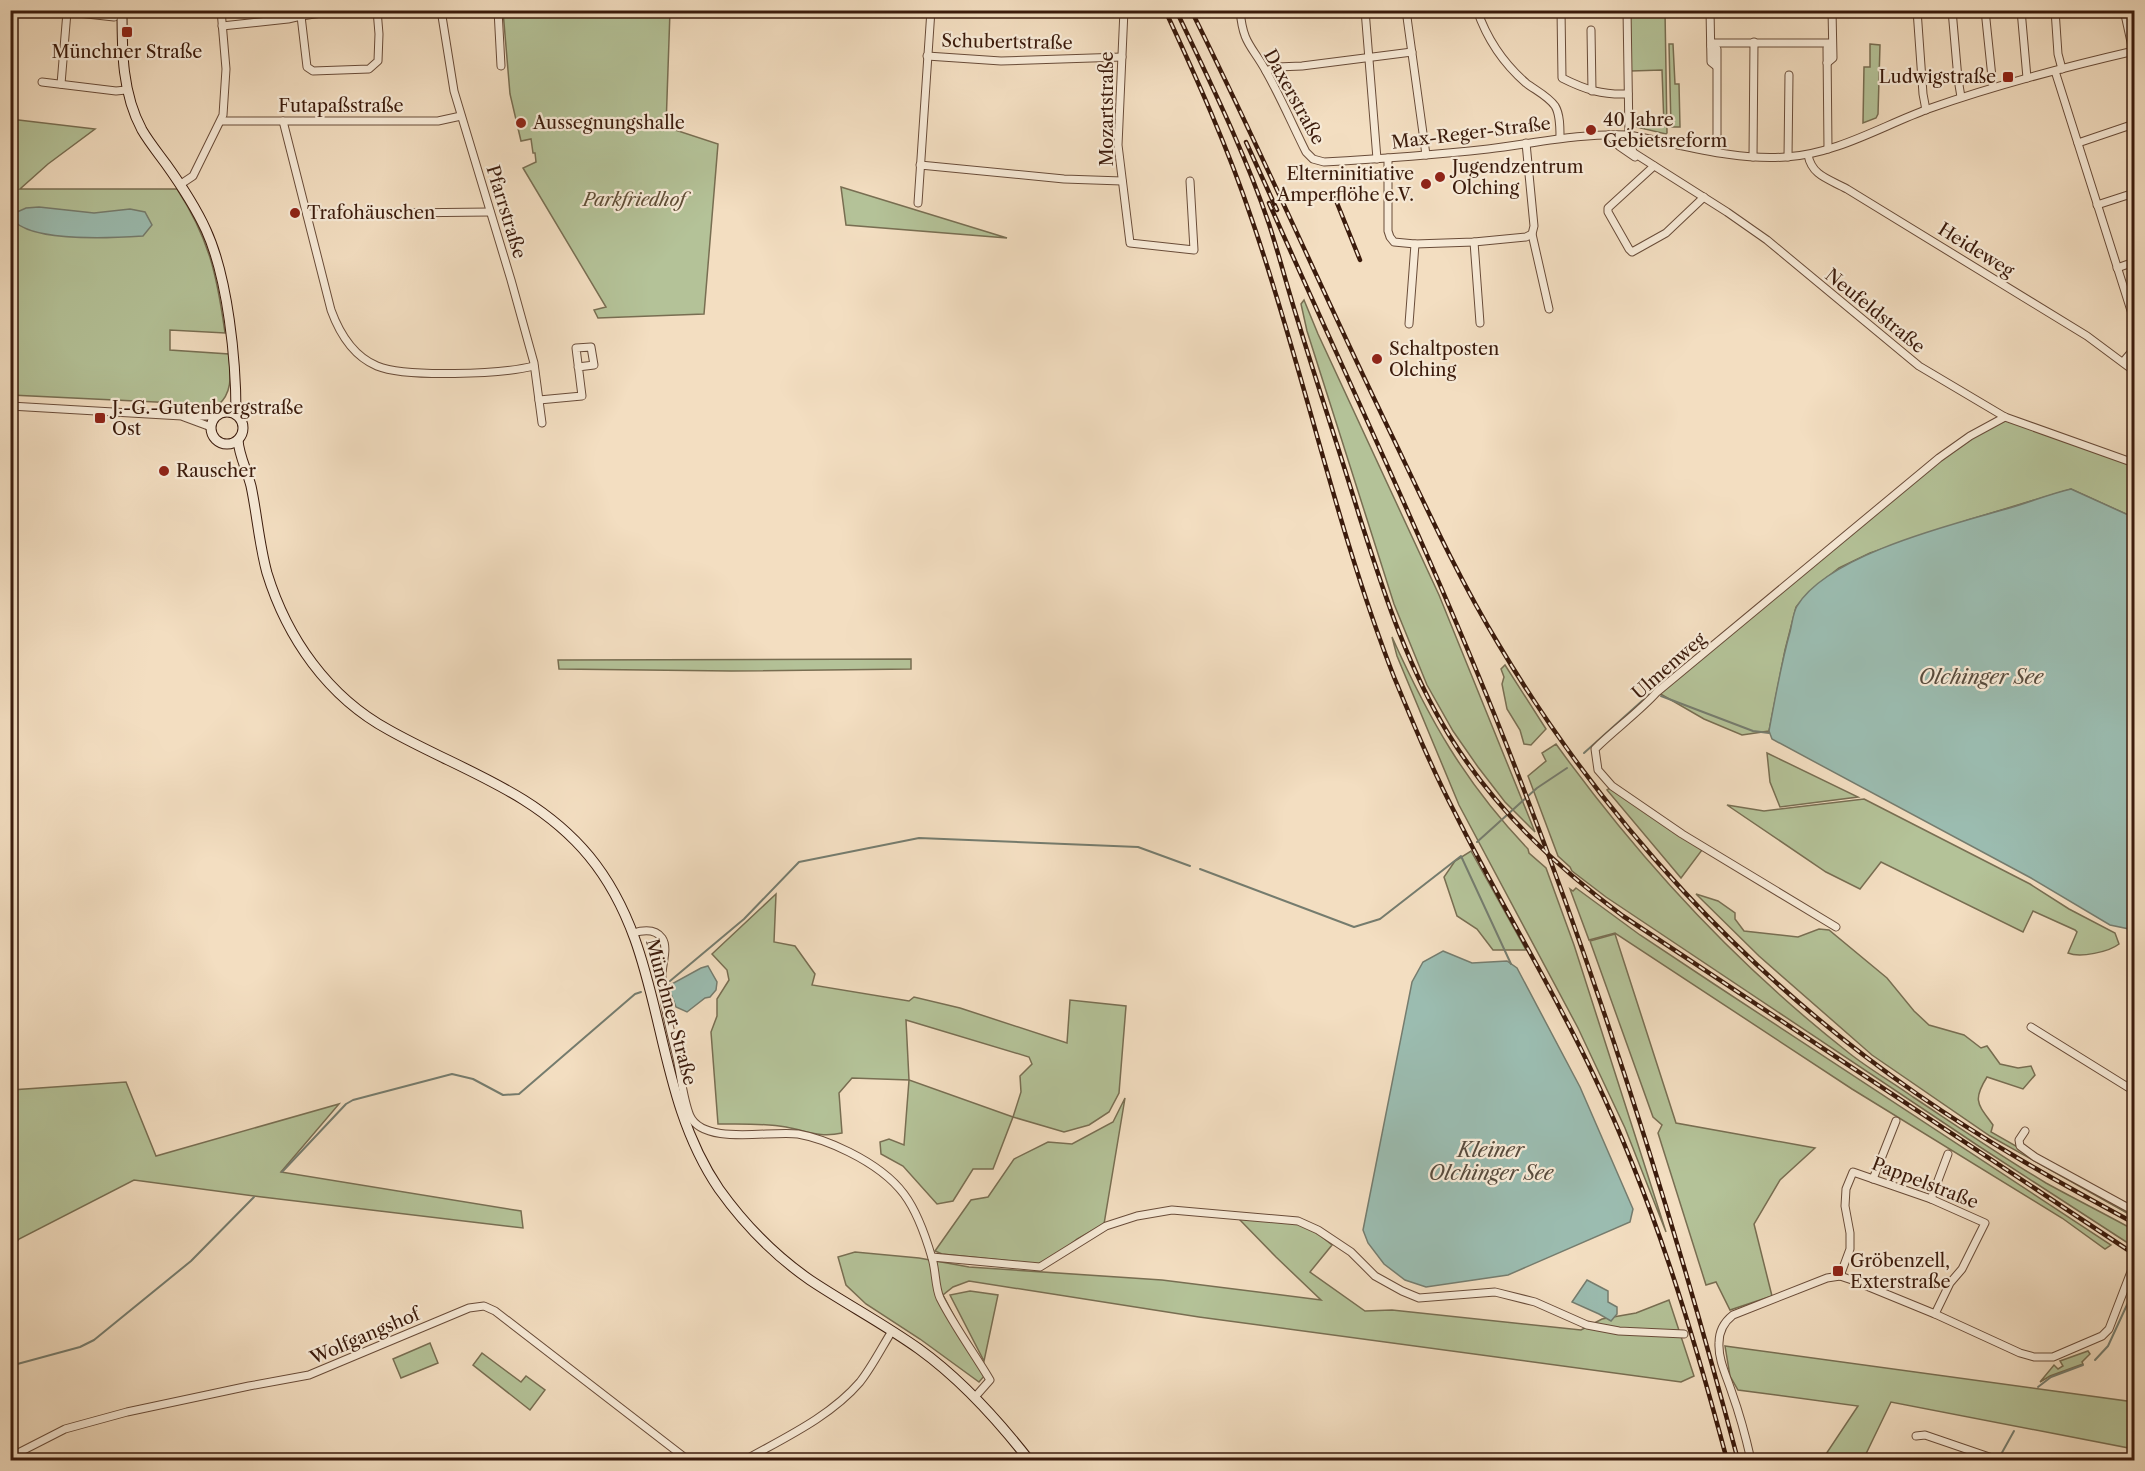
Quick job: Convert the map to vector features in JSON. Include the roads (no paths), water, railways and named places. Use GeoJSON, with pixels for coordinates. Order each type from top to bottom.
{"type":"FeatureCollection","features":[{"type":"Feature","properties":{"kind":"main road"},"geometry":{"type":"LineString","coordinates":[[118,14],[126,90],[142,131],[181,184],[207,231],[219,269],[236,383],[236,413],[244,428],[238,440],[239,450],[252,489],[252,500]]}},
{"type":"Feature","properties":{"kind":"main road"},"geometry":{"type":"LineString","coordinates":[[236,383],[211,427],[216,440],[228,444],[238,440]]}},
{"type":"Feature","properties":{"kind":"main road"},"geometry":{"type":"LineString","coordinates":[[220,414],[236,413]]}},
{"type":"Feature","properties":{"kind":"main road"},"geometry":{"type":"LineString","coordinates":[[228,444],[252,500]]}},
{"type":"Feature","properties":{"kind":"main road","name":"Münchner Straße"},"geometry":{"type":"LineString","coordinates":[[252,500],[267,571],[277,601],[301,647],[333,687],[378,724],[510,790],[553,820],[576,840],[604,876],[633,933],[646,970],[679,1108],[696,1147],[719,1188],[738,1214],[778,1256],[815,1283],[892,1330],[936,1363],[975,1398],[1029,1461]]}},
{"type":"Feature","properties":{"kind":"street"},"geometry":{"type":"LineString","coordinates":[[51,10],[118,14]]}},
{"type":"Feature","properties":{"kind":"street"},"geometry":{"type":"LineString","coordinates":[[181,184],[193,176],[221,121],[226,81],[221,10]]}},
{"type":"Feature","properties":{"kind":"street"},"geometry":{"type":"LineString","coordinates":[[288,10],[288,19]]}},
{"type":"Feature","properties":{"kind":"street"},"geometry":{"type":"LineString","coordinates":[[222,26],[342,10]]}},
{"type":"Feature","properties":{"kind":"street"},"geometry":{"type":"LineString","coordinates":[[301,15],[306,66],[313,71],[369,69],[378,61],[377,10]]}},
{"type":"Feature","properties":{"kind":"street","name":"Pfarrstraße"},"geometry":{"type":"LineString","coordinates":[[441,10],[454,91],[511,280],[534,366],[542,423]]}},
{"type":"Feature","properties":{"kind":"street"},"geometry":{"type":"LineString","coordinates":[[498,10],[501,66]]}},
{"type":"Feature","properties":{"kind":"street"},"geometry":{"type":"LineString","coordinates":[[918,203],[931,10]]}},
{"type":"Feature","properties":{"kind":"street","name":"Mozartstraße"},"geometry":{"type":"LineString","coordinates":[[1124,10],[1118,145],[1130,243],[1194,250],[1190,181]]}},
{"type":"Feature","properties":{"kind":"street","name":"Daxerstraße"},"geometry":{"type":"LineString","coordinates":[[1240,10],[1241,31],[1247,44],[1266,71],[1306,152],[1317,161]]}},
{"type":"Feature","properties":{"kind":"street"},"geometry":{"type":"LineString","coordinates":[[1365,10],[1377,159]]}},
{"type":"Feature","properties":{"kind":"street"},"geometry":{"type":"LineString","coordinates":[[1406,10],[1426,155]]}},
{"type":"Feature","properties":{"kind":"street"},"geometry":{"type":"LineString","coordinates":[[1477,10],[1489,39],[1505,62],[1516,75],[1556,107],[1560,137]]}},
{"type":"Feature","properties":{"kind":"street"},"geometry":{"type":"LineString","coordinates":[[1561,10],[1562,78],[1592,92],[1608,95],[1628,94]]}},
{"type":"Feature","properties":{"kind":"street"},"geometry":{"type":"LineString","coordinates":[[1627,10],[1630,147],[1643,160]]}},
{"type":"Feature","properties":{"kind":"street"},"geometry":{"type":"LineString","coordinates":[[1710,10],[1711,62],[1716,66],[1717,152]]}},
{"type":"Feature","properties":{"kind":"street"},"geometry":{"type":"LineString","coordinates":[[1832,10],[1832,44]]}},
{"type":"Feature","properties":{"kind":"street"},"geometry":{"type":"LineString","coordinates":[[1917,10],[1926,110]]}},
{"type":"Feature","properties":{"kind":"street"},"geometry":{"type":"LineString","coordinates":[[1952,10],[1961,98]]}},
{"type":"Feature","properties":{"kind":"street"},"geometry":{"type":"LineString","coordinates":[[1985,10],[1993,87]]}},
{"type":"Feature","properties":{"kind":"street"},"geometry":{"type":"LineString","coordinates":[[2020,10],[2027,78]]}},
{"type":"Feature","properties":{"kind":"street"},"geometry":{"type":"LineString","coordinates":[[2055,10],[2059,70],[2078,143],[2134,320]]}},
{"type":"Feature","properties":{"kind":"street"},"geometry":{"type":"LineString","coordinates":[[1629,135],[1753,157],[1788,157],[1828,149],[1926,110],[1993,87],[2134,51],[2124,10]]}},
{"type":"Feature","properties":{"kind":"street"},"geometry":{"type":"LineString","coordinates":[[61,84],[67,12]]}},
{"type":"Feature","properties":{"kind":"street"},"geometry":{"type":"LineString","coordinates":[[1591,30],[1592,92]]}},
{"type":"Feature","properties":{"kind":"street"},"geometry":{"type":"LineString","coordinates":[[1711,44],[1754,42],[1832,44]]}},
{"type":"Feature","properties":{"kind":"street"},"geometry":{"type":"LineString","coordinates":[[1753,157],[1754,42]]}},
{"type":"Feature","properties":{"kind":"street"},"geometry":{"type":"LineString","coordinates":[[1828,149],[1827,48],[1832,44]]}},
{"type":"Feature","properties":{"kind":"street"},"geometry":{"type":"LineString","coordinates":[[1266,71],[1277,67],[1412,52]]}},
{"type":"Feature","properties":{"kind":"street","name":"Schubertstraße"},"geometry":{"type":"LineString","coordinates":[[927,56],[1001,61],[1122,57]]}},
{"type":"Feature","properties":{"kind":"street"},"geometry":{"type":"LineString","coordinates":[[1788,157],[1789,75]]}},
{"type":"Feature","properties":{"kind":"street"},"geometry":{"type":"LineString","coordinates":[[42,81],[116,91],[126,90]]}},
{"type":"Feature","properties":{"kind":"street","name":"Futapaßstraße"},"geometry":{"type":"LineString","coordinates":[[221,121],[438,121],[461,116]]}},
{"type":"Feature","properties":{"kind":"street"},"geometry":{"type":"LineString","coordinates":[[283,121],[334,320],[344,338],[366,360],[376,366],[398,371],[507,371],[534,366]]}},
{"type":"Feature","properties":{"kind":"street"},"geometry":{"type":"LineString","coordinates":[[2078,143],[2134,124]]}},
{"type":"Feature","properties":{"kind":"street","name":"Neufeldstraße"},"geometry":{"type":"LineString","coordinates":[[1609,135],[1629,154],[1654,166],[1704,197],[1767,240],[1919,366],[2005,417],[2134,463]]}},
{"type":"Feature","properties":{"kind":"street","name":"Max-Reger-Straße"},"geometry":{"type":"LineString","coordinates":[[1317,161],[1426,155],[1560,137],[1629,135]]}},
{"type":"Feature","properties":{"kind":"street"},"geometry":{"type":"LineString","coordinates":[[1526,143],[1534,226],[1532,234],[1549,309]]}},
{"type":"Feature","properties":{"kind":"street","name":"Heideweg"},"geometry":{"type":"LineString","coordinates":[[1808,154],[1814,171],[2051,313],[2134,371]]}},
{"type":"Feature","properties":{"kind":"street"},"geometry":{"type":"LineString","coordinates":[[1388,158],[1390,237],[1394,242],[1414,244],[1474,242],[1526,237],[1532,234]]}},
{"type":"Feature","properties":{"kind":"street"},"geometry":{"type":"LineString","coordinates":[[920,165],[1064,179],[1122,181]]}},
{"type":"Feature","properties":{"kind":"street"},"geometry":{"type":"LineString","coordinates":[[1654,166],[1608,208],[1608,212],[1632,252],[1638,251],[1666,232],[1704,197]]}},
{"type":"Feature","properties":{"kind":"street"},"geometry":{"type":"LineString","coordinates":[[2097,205],[2134,193]]}},
{"type":"Feature","properties":{"kind":"street"},"geometry":{"type":"LineString","coordinates":[[307,214],[490,212]]}},
{"type":"Feature","properties":{"kind":"street"},"geometry":{"type":"LineString","coordinates":[[1474,242],[1480,323]]}},
{"type":"Feature","properties":{"kind":"street"},"geometry":{"type":"LineString","coordinates":[[1409,324],[1414,244]]}},
{"type":"Feature","properties":{"kind":"street"},"geometry":{"type":"LineString","coordinates":[[2117,268],[2134,262]]}},
{"type":"Feature","properties":{"kind":"street"},"geometry":{"type":"LineString","coordinates":[[2123,362],[2134,350]]}},
{"type":"Feature","properties":{"kind":"street"},"geometry":{"type":"LineString","coordinates":[[539,400],[582,396],[578,367]]}},
{"type":"Feature","properties":{"kind":"street"},"geometry":{"type":"LineString","coordinates":[[10,406],[182,416],[220,414]]}},
{"type":"Feature","properties":{"kind":"street"},"geometry":{"type":"LineString","coordinates":[[182,416],[211,427]]}},
{"type":"Feature","properties":{"kind":"street","name":"Ulmenweg"},"geometry":{"type":"LineString","coordinates":[[1836,927],[1682,834],[1612,786],[1598,770],[1595,749],[1641,710],[1657,692],[1939,458],[1970,436],[2005,417]]}},
{"type":"Feature","properties":{"kind":"street"},"geometry":{"type":"LineString","coordinates":[[633,933],[651,930],[664,940],[661,975],[663,993],[680,1074],[690,1115],[694,1121],[709,1131],[724,1134],[784,1133],[816,1138],[847,1150],[871,1163],[890,1177],[910,1200],[932,1257],[939,1296],[990,1380],[975,1398]]}},
{"type":"Feature","properties":{"kind":"street"},"geometry":{"type":"LineString","coordinates":[[2031,1027],[2134,1091]]}},
{"type":"Feature","properties":{"kind":"street"},"geometry":{"type":"LineString","coordinates":[[1873,1179],[1896,1121]]}},
{"type":"Feature","properties":{"kind":"street"},"geometry":{"type":"LineString","coordinates":[[2025,1131],[2019,1140],[2020,1146],[2035,1157],[2134,1211]]}},
{"type":"Feature","properties":{"kind":"street"},"geometry":{"type":"LineString","coordinates":[[1931,1199],[1948,1154]]}},
{"type":"Feature","properties":{"kind":"street","name":"Pappelstraße"},"geometry":{"type":"LineString","coordinates":[[1840,1276],[1850,1249],[1846,1189],[1853,1172],[1931,1199],[1985,1223],[1962,1269],[1950,1283],[1935,1314]]}},
{"type":"Feature","properties":{"kind":"street"},"geometry":{"type":"LineString","coordinates":[[932,1257],[1040,1267],[1106,1226],[1137,1216],[1172,1210],[1298,1221],[1318,1230],[1351,1252],[1375,1276],[1419,1298],[1495,1292],[1535,1302],[1587,1325],[1618,1331],[1684,1334]]}},
{"type":"Feature","properties":{"kind":"street"},"geometry":{"type":"LineString","coordinates":[[1751,1461],[1744,1432],[1725,1377],[1720,1352],[1720,1336],[1723,1326],[1733,1315],[1827,1278],[1840,1276],[1935,1314],[2020,1353],[2034,1357],[2053,1357],[2095,1340],[2109,1329],[2134,1264]]}},
{"type":"Feature","properties":{"kind":"street","name":"Wolfgangshof"},"geometry":{"type":"LineString","coordinates":[[13,1461],[20,1452],[65,1429],[137,1410],[249,1386],[309,1376],[469,1308],[484,1306],[495,1311],[688,1461]]}},
{"type":"Feature","properties":{"kind":"street"},"geometry":{"type":"LineString","coordinates":[[745,1461],[815,1420],[840,1400],[860,1382],[892,1330]]}},
{"type":"Feature","properties":{"kind":"street"},"geometry":{"type":"LineString","coordinates":[[1916,1436],[1925,1435],[1993,1460]]}},
{"type":"Feature","properties":{"kind":"water"},"geometry":{"type":"Polygon","coordinates":[[[39,207],[94,213],[130,209],[145,212],[152,225],[143,236],[96,238],[40,233],[15,222],[17,212],[26,208],[39,207]]]}},
{"type":"Feature","properties":{"kind":"water","name":"Olchinger See"},"geometry":{"type":"Polygon","coordinates":[[[2071,489],[2126,514],[2134,515],[2134,930],[2110,925],[2031,878],[1772,739],[1769,731],[1794,612],[1813,588],[1835,572],[1892,544],[2071,489]]]}},
{"type":"Feature","properties":{"kind":"water","name":"Kleiner Olchinger See"},"geometry":{"type":"Polygon","coordinates":[[[1443,951],[1472,963],[1507,961],[1517,968],[1580,1087],[1633,1209],[1630,1222],[1508,1275],[1426,1287],[1405,1280],[1384,1264],[1368,1243],[1363,1230],[1412,982],[1423,962],[1443,951]]]}},
{"type":"Feature","properties":{"kind":"water"},"geometry":{"type":"Polygon","coordinates":[[[708,966],[717,982],[716,990],[710,997],[705,998],[687,1012],[676,1007],[668,986],[708,966]]]}},
{"type":"Feature","properties":{"kind":"water"},"geometry":{"type":"Polygon","coordinates":[[[1587,1280],[1608,1291],[1608,1302],[1617,1307],[1617,1314],[1611,1321],[1572,1302],[1587,1280]]]}},
{"type":"Feature","properties":{"kind":"waterway"},"geometry":{"type":"LineString","coordinates":[[1584,753],[1652,692]]}},
{"type":"Feature","properties":{"kind":"waterway"},"geometry":{"type":"LineString","coordinates":[[1661,696],[1753,731],[1769,733]]}},
{"type":"Feature","properties":{"kind":"waterway"},"geometry":{"type":"LineString","coordinates":[[1477,842],[1537,788],[1567,768]]}},
{"type":"Feature","properties":{"kind":"waterway"},"geometry":{"type":"LineString","coordinates":[[670,981],[744,919],[799,862],[919,838],[1138,847],[1190,866]]}},
{"type":"Feature","properties":{"kind":"waterway"},"geometry":{"type":"LineString","coordinates":[[1200,869],[1354,927],[1380,919],[1461,856],[1511,964]]}},
{"type":"Feature","properties":{"kind":"waterway"},"geometry":{"type":"LineString","coordinates":[[282,1172],[346,1104],[353,1100],[452,1074],[473,1079],[503,1095],[519,1094],[635,994],[641,992]]}},
{"type":"Feature","properties":{"kind":"waterway"},"geometry":{"type":"LineString","coordinates":[[10,1366],[80,1347],[94,1340],[191,1261],[254,1197]]}},
{"type":"Feature","properties":{"kind":"waterway"},"geometry":{"type":"LineString","coordinates":[[2095,1360],[2108,1346],[2132,1294]]}},
{"type":"Feature","properties":{"kind":"waterway"},"geometry":{"type":"LineString","coordinates":[[2038,1387],[2051,1377],[2083,1365]]}},
{"type":"Feature","properties":{"kind":"waterway"},"geometry":{"type":"LineString","coordinates":[[1999,1458],[2014,1431]]}},
{"type":"Feature","properties":{"kind":"railway"},"geometry":{"type":"LineString","coordinates":[[1165,10],[1212,114],[1252,220],[1288,334],[1337,507],[1373,621],[1394,677],[1447,796],[1489,879],[1561,1009],[1594,1076],[1635,1170],[1670,1265],[1727,1460]]}},
{"type":"Feature","properties":{"kind":"railway"},"geometry":{"type":"LineString","coordinates":[[1176,10],[1226,116],[1259,196],[1359,515],[1397,628],[1434,709],[1485,787],[1549,856],[1623,916],[2134,1254]]}},
{"type":"Feature","properties":{"kind":"railway"},"geometry":{"type":"LineString","coordinates":[[1191,10],[1368,387],[1457,569],[1499,645],[1540,710],[1585,773],[1633,834],[1684,892],[1738,947],[1795,999],[1917,1094],[1996,1145],[2134,1223]]}},
{"type":"Feature","properties":{"kind":"railway"},"geometry":{"type":"LineString","coordinates":[[1246,142],[1277,210]]}},
{"type":"Feature","properties":{"kind":"railway"},"geometry":{"type":"LineString","coordinates":[[1335,198],[1360,260]]}},
{"type":"Feature","properties":{"kind":"railway"},"geometry":{"type":"LineString","coordinates":[[1269,203],[1441,587],[1531,807],[1628,1084],[1685,1271],[1738,1460]]}},
{"type":"Feature","properties":{"kind":"place","name":"Münchner Straße"},"geometry":{"type":"Point","coordinates":[127,32]}},
{"type":"Feature","properties":{"kind":"place","name":"Ludwigstraße"},"geometry":{"type":"Point","coordinates":[2008,77]}},
{"type":"Feature","properties":{"kind":"place","name":"Aussegnungshalle"},"geometry":{"type":"Point","coordinates":[521,123]}},
{"type":"Feature","properties":{"kind":"place","name":"40 Jahre Gebietsreform"},"geometry":{"type":"Point","coordinates":[1591,130]}},
{"type":"Feature","properties":{"kind":"place","name":"Jugendzentrum Olching"},"geometry":{"type":"Point","coordinates":[1440,177]}},
{"type":"Feature","properties":{"kind":"place","name":"Elterninitiative Amperflöhe e.V."},"geometry":{"type":"Point","coordinates":[1426,184]}},
{"type":"Feature","properties":{"kind":"place","name":"Trafohäuschen"},"geometry":{"type":"Point","coordinates":[295,213]}},
{"type":"Feature","properties":{"kind":"place","name":"Schaltposten Olching"},"geometry":{"type":"Point","coordinates":[1377,359]}},
{"type":"Feature","properties":{"kind":"place","name":"J.-G.-Gutenbergstraße Ost"},"geometry":{"type":"Point","coordinates":[100,418]}},
{"type":"Feature","properties":{"kind":"place","name":"Rauscher"},"geometry":{"type":"Point","coordinates":[164,471]}},
{"type":"Feature","properties":{"kind":"place","name":"Gröbenzell, Exterstraße"},"geometry":{"type":"Point","coordinates":[1838,1271]}},
{"type":"Feature","properties":{"kind":"park label","name":"Parkfriedhof"},"geometry":{"type":"Point","coordinates":[634,200]}}]}
